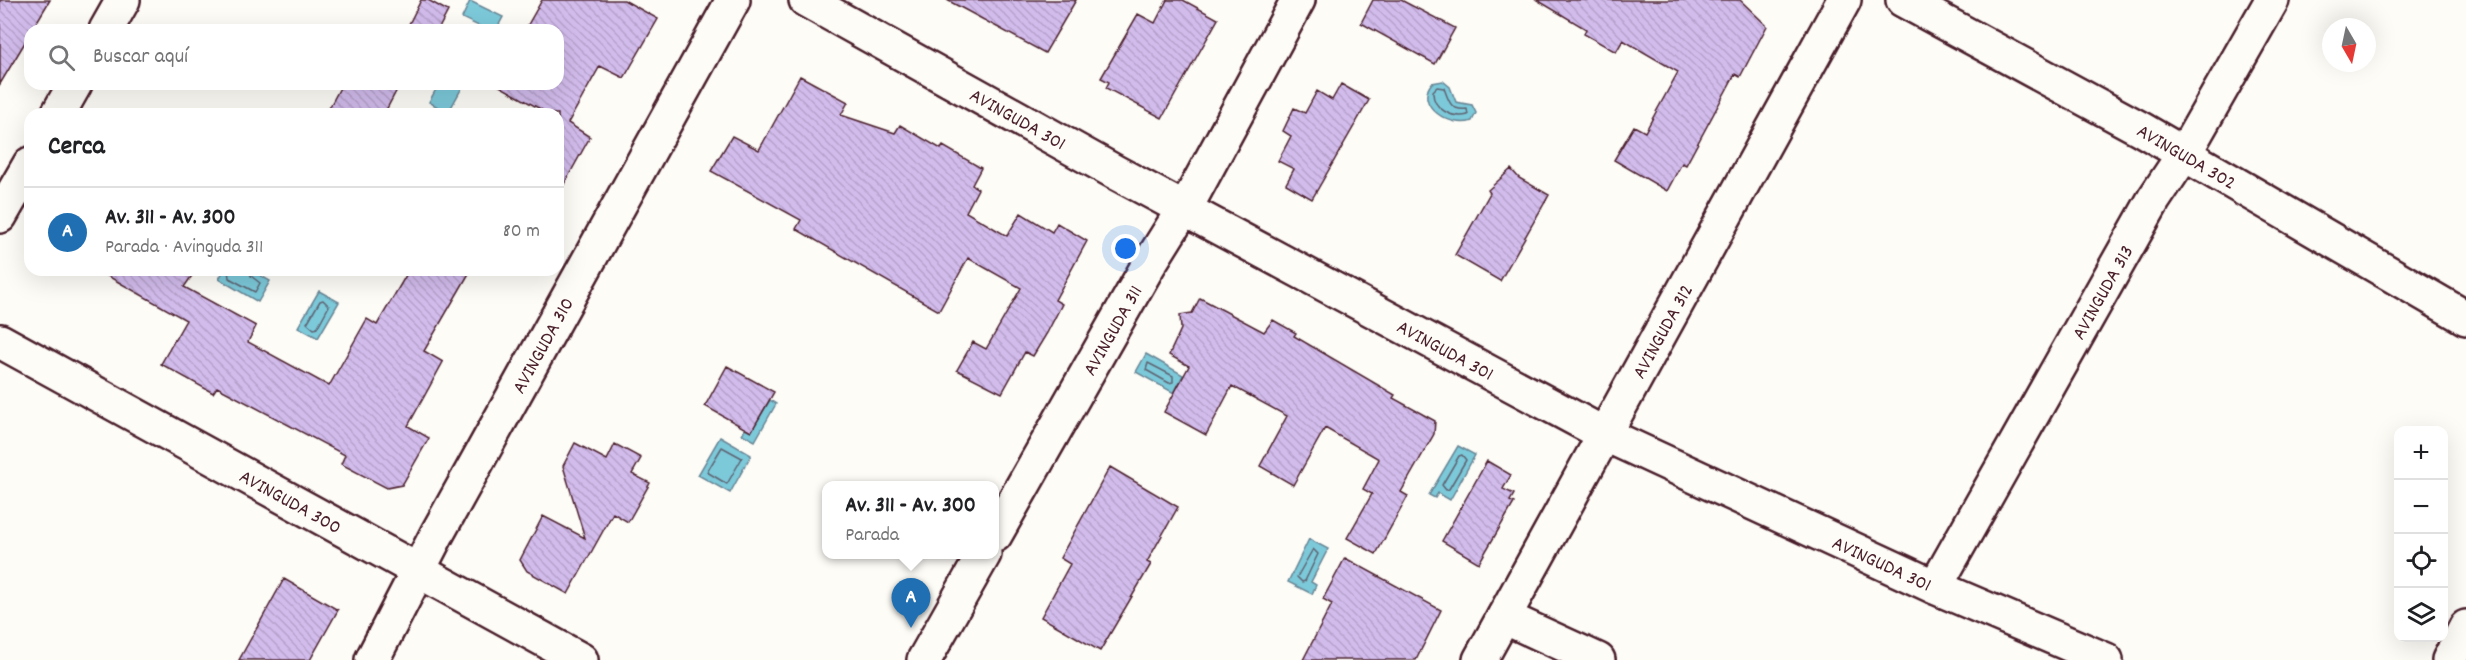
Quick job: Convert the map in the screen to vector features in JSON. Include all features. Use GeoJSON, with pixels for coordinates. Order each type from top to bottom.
{"type":"FeatureCollection","features":[{"type":"Feature","properties":{"kind":"street"},"geometry":{"type":"LineString","coordinates":[[109,24],[123,0]]}},
{"type":"Feature","properties":{"kind":"street","name":"AVINGUDA 310"},"geometry":{"type":"LineString","coordinates":[[372,660],[442,524],[733,0]]}},
{"type":"Feature","properties":{"kind":"street","name":"AVINGUDA 301"},"geometry":{"type":"LineString","coordinates":[[806,0],[1184,208],[1604,434],[1935,587],[2106,660]]}},
{"type":"Feature","properties":{"kind":"street","name":"AVINGUDA 311"},"geometry":{"type":"LineString","coordinates":[[999,529],[1148,266],[1184,208],[1298,0]]}},
{"type":"Feature","properties":{"kind":"street","name":"AVINGUDA 312"},"geometry":{"type":"LineString","coordinates":[[1480,660],[1844,0]]}},
{"type":"Feature","properties":{"kind":"street","name":"AVINGUDA 302"},"geometry":{"type":"LineString","coordinates":[[1903,0],[2184,154],[2466,318]]}},
{"type":"Feature","properties":{"kind":"street","name":"AVINGUDA 313"},"geometry":{"type":"LineString","coordinates":[[1935,587],[2154,199],[2184,154],[2272,0]]}},
{"type":"Feature","properties":{"kind":"street"},"geometry":{"type":"LineString","coordinates":[[61,108],[72,90]]}},
{"type":"Feature","properties":{"kind":"street"},"geometry":{"type":"LineString","coordinates":[[0,216],[24,174]]}},
{"type":"Feature","properties":{"kind":"street","name":"AVINGUDA 300"},"geometry":{"type":"LineString","coordinates":[[0,341],[580,660]]}},
{"type":"Feature","properties":{"kind":"street"},"geometry":{"type":"LineString","coordinates":[[924,660],[982,559]]}},
{"type":"Feature","properties":{"kind":"street"},"geometry":{"type":"LineString","coordinates":[[1504,617],[1598,660]]}},
{"type":"Feature","properties":{"kind":"street"},"geometry":{"type":"LineString","coordinates":[[2448,660],[2466,627]]}},
{"type":"Feature","properties":{"kind":"water"},"geometry":{"type":"Polygon","coordinates":[[[470,1],[503,17],[499,24],[474,24],[462,18],[470,1]]]}},
{"type":"Feature","properties":{"kind":"water"},"geometry":{"type":"Polygon","coordinates":[[[1443,81],[1450,87],[1456,102],[1472,105],[1476,113],[1472,121],[1454,122],[1431,107],[1427,99],[1427,91],[1432,83],[1443,81]]]}},
{"type":"Feature","properties":{"kind":"water"},"geometry":{"type":"Polygon","coordinates":[[[436,90],[461,90],[451,108],[439,108],[429,102],[436,90]]]}},
{"type":"Feature","properties":{"kind":"water"},"geometry":{"type":"Polygon","coordinates":[[[221,276],[261,276],[270,281],[258,302],[219,279],[221,276]]]}},
{"type":"Feature","properties":{"kind":"water"},"geometry":{"type":"Polygon","coordinates":[[[319,291],[339,302],[318,338],[298,327],[319,291]]]}},
{"type":"Feature","properties":{"kind":"water"},"geometry":{"type":"Polygon","coordinates":[[[1146,354],[1183,375],[1174,393],[1136,372],[1146,354]]]}},
{"type":"Feature","properties":{"kind":"water"},"geometry":{"type":"Polygon","coordinates":[[[770,400],[776,404],[755,441],[742,434],[745,429],[751,432],[770,400]]]}},
{"type":"Feature","properties":{"kind":"water"},"geometry":{"type":"Polygon","coordinates":[[[720,437],[751,455],[730,493],[698,475],[720,437]]]}},
{"type":"Feature","properties":{"kind":"water"},"geometry":{"type":"Polygon","coordinates":[[[1458,446],[1475,455],[1450,500],[1438,493],[1435,498],[1429,495],[1458,446]]]}},
{"type":"Feature","properties":{"kind":"water"},"geometry":{"type":"Polygon","coordinates":[[[1309,539],[1328,549],[1311,582],[1316,585],[1312,594],[1288,582],[1309,539]]]}},
{"type":"Feature","properties":{"kind":"building"},"geometry":{"type":"Polygon","coordinates":[[[0,0],[50,0],[36,24],[24,24],[24,44],[0,84],[0,0]]]}},
{"type":"Feature","properties":{"kind":"building"},"geometry":{"type":"Polygon","coordinates":[[[421,0],[428,0],[448,11],[441,24],[409,24],[421,0]]]}},
{"type":"Feature","properties":{"kind":"building"},"geometry":{"type":"Polygon","coordinates":[[[542,0],[624,0],[658,19],[624,78],[600,66],[568,123],[590,137],[564,184],[564,108],[538,108],[507,90],[564,90],[564,24],[528,24],[542,0]]]}},
{"type":"Feature","properties":{"kind":"building"},"geometry":{"type":"Polygon","coordinates":[[[947,0],[1076,0],[1045,53],[947,0]]]}},
{"type":"Feature","properties":{"kind":"building"},"geometry":{"type":"Polygon","coordinates":[[[1167,0],[1183,0],[1218,19],[1162,118],[1106,88],[1109,82],[1101,78],[1138,14],[1155,23],[1167,0]]]}},
{"type":"Feature","properties":{"kind":"building"},"geometry":{"type":"Polygon","coordinates":[[[1373,0],[1401,0],[1455,28],[1435,64],[1361,23],[1373,0]]]}},
{"type":"Feature","properties":{"kind":"building"},"geometry":{"type":"Polygon","coordinates":[[[1537,0],[1740,0],[1767,26],[1740,77],[1735,74],[1686,165],[1682,163],[1667,191],[1614,160],[1634,126],[1645,132],[1678,72],[1623,40],[1616,52],[1584,34],[1586,29],[1537,0]]]}},
{"type":"Feature","properties":{"kind":"building"},"geometry":{"type":"Polygon","coordinates":[[[800,76],[848,102],[841,115],[895,133],[900,125],[941,149],[943,146],[981,168],[972,185],[978,189],[966,212],[1007,236],[1021,213],[1052,232],[1057,223],[1087,241],[1055,300],[1062,304],[1047,333],[1033,356],[1025,352],[1002,393],[957,370],[973,342],[986,349],[1021,288],[968,258],[939,311],[796,229],[801,220],[711,171],[732,136],[759,150],[800,76]]]}},
{"type":"Feature","properties":{"kind":"building"},"geometry":{"type":"Polygon","coordinates":[[[1341,84],[1369,100],[1312,199],[1286,184],[1294,169],[1278,161],[1291,136],[1283,131],[1294,108],[1305,113],[1317,91],[1332,100],[1341,84]]]}},
{"type":"Feature","properties":{"kind":"building"},"geometry":{"type":"Polygon","coordinates":[[[339,90],[397,90],[387,108],[329,108],[339,90]]]}},
{"type":"Feature","properties":{"kind":"building"},"geometry":{"type":"Polygon","coordinates":[[[1511,169],[1519,178],[1549,195],[1500,281],[1455,255],[1490,193],[1488,190],[1511,169]]]}},
{"type":"Feature","properties":{"kind":"building"},"geometry":{"type":"Polygon","coordinates":[[[108,276],[192,276],[184,287],[256,326],[248,342],[329,386],[367,319],[377,325],[406,276],[468,276],[424,351],[443,362],[408,426],[429,438],[402,485],[387,488],[341,464],[345,455],[217,387],[213,393],[161,364],[186,320],[108,276]]]}},
{"type":"Feature","properties":{"kind":"building"},"geometry":{"type":"Polygon","coordinates":[[[1200,298],[1264,332],[1273,320],[1296,333],[1294,336],[1395,395],[1393,398],[1435,421],[1434,434],[1401,492],[1408,496],[1376,554],[1347,538],[1372,494],[1363,489],[1379,459],[1325,428],[1293,485],[1260,466],[1287,416],[1232,386],[1206,435],[1164,412],[1189,366],[1169,355],[1181,329],[1180,315],[1192,313],[1200,298]]]}},
{"type":"Feature","properties":{"kind":"building"},"geometry":{"type":"Polygon","coordinates":[[[727,366],[774,392],[751,432],[705,406],[727,366]]]}},
{"type":"Feature","properties":{"kind":"building"},"geometry":{"type":"Polygon","coordinates":[[[575,443],[607,460],[615,444],[641,458],[632,474],[650,483],[628,522],[613,513],[568,594],[527,571],[520,560],[543,516],[585,538],[563,466],[575,443]]]}},
{"type":"Feature","properties":{"kind":"building"},"geometry":{"type":"Polygon","coordinates":[[[1487,461],[1511,475],[1503,489],[1514,494],[1510,501],[1514,503],[1479,563],[1442,541],[1487,461]]]}},
{"type":"Feature","properties":{"kind":"building"},"geometry":{"type":"Polygon","coordinates":[[[1110,467],[1178,507],[1147,562],[1151,564],[1100,651],[1041,617],[1070,564],[1060,558],[1110,467]]]}},
{"type":"Feature","properties":{"kind":"building"},"geometry":{"type":"Polygon","coordinates":[[[1345,558],[1441,610],[1416,660],[1303,660],[1332,604],[1323,599],[1345,558]]]}},
{"type":"Feature","properties":{"kind":"building"},"geometry":{"type":"Polygon","coordinates":[[[284,579],[338,610],[310,660],[239,660],[284,579]]]}},
{"type":"Feature","properties":{"kind":"place","name":"Av. 311 - Av. 300"},"geometry":{"type":"Point","coordinates":[911,628]}}]}
